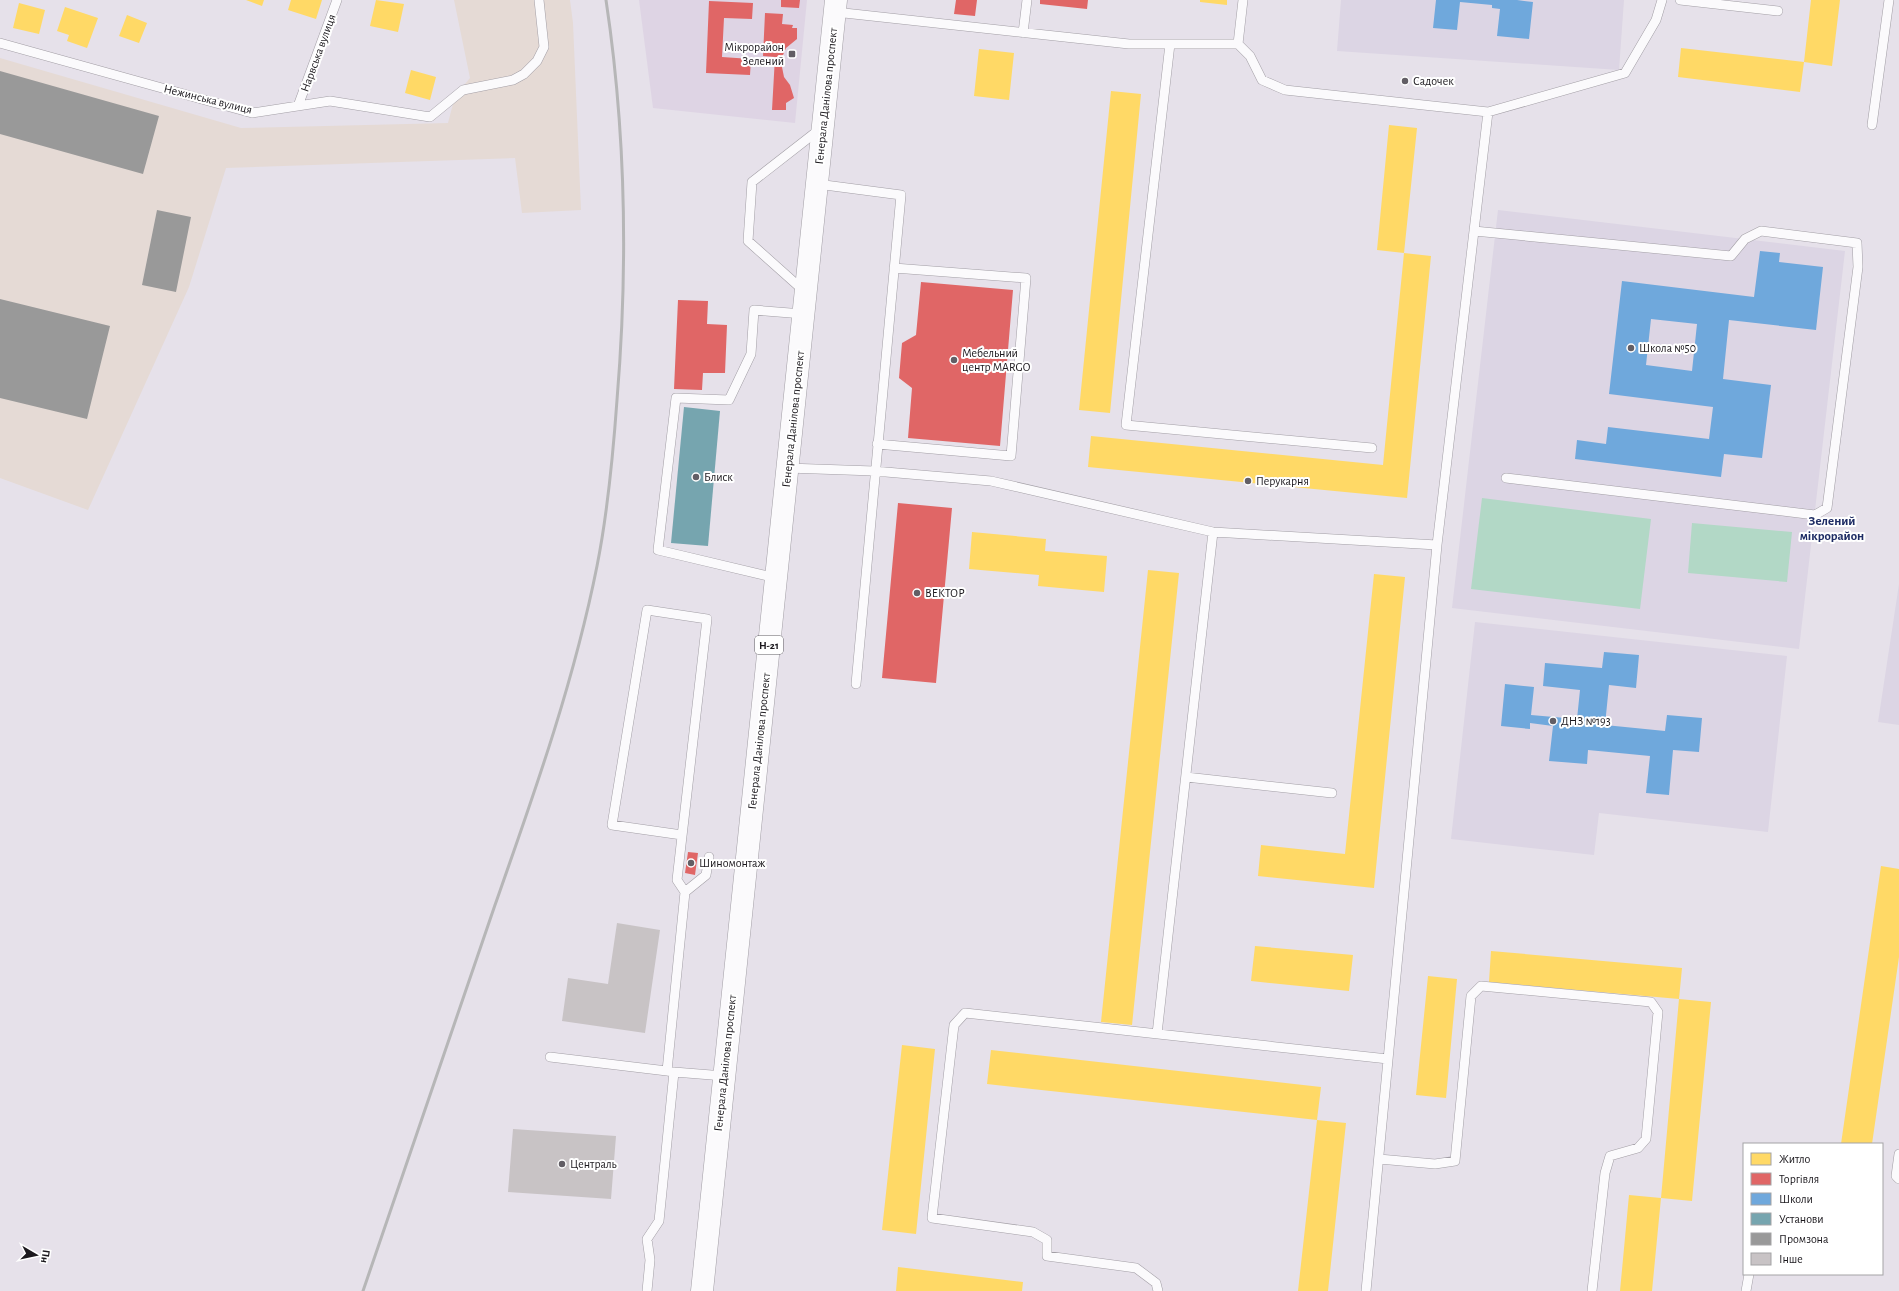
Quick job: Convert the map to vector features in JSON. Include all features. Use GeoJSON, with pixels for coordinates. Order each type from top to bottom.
{"type":"FeatureCollection","features":[{"type":"Feature","properties":{"kind":"main road","name":"Генерала Данілова проспект"},"geometry":{"type":"LineString","coordinates":[[702,1291],[836,6]]}},
{"type":"Feature","properties":{"kind":"lane","name":"Нарвська вулиця"},"geometry":{"type":"LineString","coordinates":[[298,106],[337,0]]}},
{"type":"Feature","properties":{"kind":"lane","name":"Нежинська вулиця"},"geometry":{"type":"LineString","coordinates":[[0,43],[252,113],[330,101],[430,117],[463,90],[513,80],[524,74],[537,61],[544,47],[539,0]]}},
{"type":"Feature","properties":{"kind":"lane"},"geometry":{"type":"LineString","coordinates":[[1023,33],[1027,0]]}},
{"type":"Feature","properties":{"kind":"lane"},"geometry":{"type":"LineString","coordinates":[[1238,44],[1243,0]]}},
{"type":"Feature","properties":{"kind":"lane"},"geometry":{"type":"LineString","coordinates":[[836,6],[1023,33],[1129,44],[1238,44],[1250,56],[1262,80],[1285,90],[1488,112],[1625,73],[1656,20],[1662,0]]}},
{"type":"Feature","properties":{"kind":"lane"},"geometry":{"type":"LineString","coordinates":[[1680,0],[1778,10]]}},
{"type":"Feature","properties":{"kind":"lane"},"geometry":{"type":"LineString","coordinates":[[1872,125],[1889,0]]}},
{"type":"Feature","properties":{"kind":"lane"},"geometry":{"type":"LineString","coordinates":[[1170,44],[1126,424],[1372,448]]}},
{"type":"Feature","properties":{"kind":"lane"},"geometry":{"type":"LineString","coordinates":[[1366,1291],[1437,545],[1488,112]]}},
{"type":"Feature","properties":{"kind":"lane"},"geometry":{"type":"LineString","coordinates":[[806,293],[748,241],[752,182],[823,127]]}},
{"type":"Feature","properties":{"kind":"lane"},"geometry":{"type":"LineString","coordinates":[[817,184],[901,195],[874,472],[856,684]]}},
{"type":"Feature","properties":{"kind":"lane"},"geometry":{"type":"LineString","coordinates":[[1474,232],[1731,256],[1745,239],[1761,231],[1857,243],[1858,267],[1827,508],[1814,515],[1506,478]]}},
{"type":"Feature","properties":{"kind":"lane"},"geometry":{"type":"LineString","coordinates":[[877,444],[1012,456],[1026,278],[894,268]]}},
{"type":"Feature","properties":{"kind":"lane"},"geometry":{"type":"LineString","coordinates":[[776,578],[658,550],[676,398],[729,400],[751,354],[754,310],[804,314]]}},
{"type":"Feature","properties":{"kind":"lane"},"geometry":{"type":"LineString","coordinates":[[787,468],[874,472],[991,482],[1213,532],[1437,545]]}},
{"type":"Feature","properties":{"kind":"lane"},"geometry":{"type":"LineString","coordinates":[[1157,1034],[1213,532]]}},
{"type":"Feature","properties":{"kind":"lane"},"geometry":{"type":"LineString","coordinates":[[647,1291],[650,1260],[647,1239],[659,1221],[685,892],[677,880],[707,619],[647,610],[612,825],[682,835]]}},
{"type":"Feature","properties":{"kind":"lane"},"geometry":{"type":"LineString","coordinates":[[1186,777],[1332,793]]}},
{"type":"Feature","properties":{"kind":"lane"},"geometry":{"type":"LineString","coordinates":[[685,892],[706,875],[709,857]]}},
{"type":"Feature","properties":{"kind":"lane"},"geometry":{"type":"LineString","coordinates":[[1379,1159],[1434,1164],[1454,1161],[1472,996],[1481,986],[1651,1002],[1658,1012],[1646,1139],[1638,1148],[1610,1156],[1605,1173],[1592,1291]]}},
{"type":"Feature","properties":{"kind":"lane"},"geometry":{"type":"LineString","coordinates":[[1158,1291],[1156,1283],[1136,1268],[1047,1256],[1047,1240],[1033,1232],[932,1218],[954,1025],[965,1013],[1388,1060]]}},
{"type":"Feature","properties":{"kind":"lane"},"geometry":{"type":"LineString","coordinates":[[550,1057],[724,1076]]}},
{"type":"Feature","properties":{"kind":"lane"},"geometry":{"type":"LineString","coordinates":[[1899,1154],[1896,1176],[1899,1179]]}},
{"type":"Feature","properties":{"kind":"lane"},"geometry":{"type":"LineString","coordinates":[[1746,1291],[1749,1275]]}},
{"type":"Feature","properties":{"kind":"shaded area"},"geometry":{"type":"Polygon","coordinates":[[[454,0],[570,0],[573,23],[581,210],[522,213],[515,158],[226,168],[189,287],[88,510],[0,478],[0,58],[241,128],[448,123],[455,96],[470,78],[454,0]]]}},
{"type":"Feature","properties":{"kind":"shaded area"},"geometry":{"type":"Polygon","coordinates":[[[639,0],[807,0],[795,123],[653,108],[639,0]]]}},
{"type":"Feature","properties":{"kind":"shaded area"},"geometry":{"type":"Polygon","coordinates":[[[1341,0],[1624,0],[1619,70],[1337,51],[1341,0]]]}},
{"type":"Feature","properties":{"kind":"shaded area"},"geometry":{"type":"Polygon","coordinates":[[[1498,210],[1845,251],[1799,649],[1452,608],[1498,210]]]}},
{"type":"Feature","properties":{"kind":"shaded area"},"geometry":{"type":"Polygon","coordinates":[[[1899,584],[1899,725],[1878,722],[1899,584]]]}},
{"type":"Feature","properties":{"kind":"shaded area"},"geometry":{"type":"Polygon","coordinates":[[[1475,622],[1787,656],[1768,832],[1599,813],[1594,855],[1451,839],[1475,622]]]}},
{"type":"Feature","properties":{"kind":"green space"},"geometry":{"type":"Polygon","coordinates":[[[1482,498],[1651,519],[1640,609],[1471,589],[1482,498]]]}},
{"type":"Feature","properties":{"kind":"green space"},"geometry":{"type":"Polygon","coordinates":[[[1692,523],[1792,532],[1787,582],[1688,573],[1692,523]]]}},
{"type":"Feature","properties":{"kind":"building: Житло"},"geometry":{"type":"Polygon","coordinates":[[[246,0],[264,0],[262,6],[246,0]]]}},
{"type":"Feature","properties":{"kind":"building: Житло"},"geometry":{"type":"Polygon","coordinates":[[[291,0],[322,0],[316,19],[288,10],[291,0]]]}},
{"type":"Feature","properties":{"kind":"building: Житло"},"geometry":{"type":"Polygon","coordinates":[[[376,0],[404,4],[398,32],[370,26],[376,0]]]}},
{"type":"Feature","properties":{"kind":"building: Житло"},"geometry":{"type":"Polygon","coordinates":[[[1200,0],[1227,0],[1227,5],[1200,2],[1200,0]]]}},
{"type":"Feature","properties":{"kind":"building: Житло"},"geometry":{"type":"Polygon","coordinates":[[[1811,0],[1840,0],[1832,66],[1804,62],[1811,0]]]}},
{"type":"Feature","properties":{"kind":"building: Житло"},"geometry":{"type":"Polygon","coordinates":[[[19,3],[45,10],[39,34],[13,28],[19,3]]]}},
{"type":"Feature","properties":{"kind":"building: Житло"},"geometry":{"type":"Polygon","coordinates":[[[65,7],[98,18],[87,48],[67,41],[69,35],[57,31],[65,7]]]}},
{"type":"Feature","properties":{"kind":"building: Житло"},"geometry":{"type":"Polygon","coordinates":[[[127,15],[147,23],[139,43],[119,36],[127,15]]]}},
{"type":"Feature","properties":{"kind":"building: Житло"},"geometry":{"type":"Polygon","coordinates":[[[1681,48],[1804,62],[1800,92],[1678,77],[1681,48]]]}},
{"type":"Feature","properties":{"kind":"building: Житло"},"geometry":{"type":"Polygon","coordinates":[[[979,49],[1014,53],[1009,100],[974,96],[979,49]]]}},
{"type":"Feature","properties":{"kind":"building: Житло"},"geometry":{"type":"Polygon","coordinates":[[[411,70],[436,77],[430,100],[405,93],[411,70]]]}},
{"type":"Feature","properties":{"kind":"building: Житло"},"geometry":{"type":"Polygon","coordinates":[[[1111,91],[1141,94],[1110,413],[1079,410],[1111,91]]]}},
{"type":"Feature","properties":{"kind":"building: Житло"},"geometry":{"type":"Polygon","coordinates":[[[1389,125],[1417,128],[1404,253],[1377,250],[1389,125]]]}},
{"type":"Feature","properties":{"kind":"building: Житло"},"geometry":{"type":"Polygon","coordinates":[[[1404,253],[1431,256],[1407,498],[1088,467],[1091,436],[1383,465],[1404,253]]]}},
{"type":"Feature","properties":{"kind":"building: Житло"},"geometry":{"type":"Polygon","coordinates":[[[972,532],[1046,539],[1045,551],[1107,556],[1104,592],[1038,586],[1039,575],[969,569],[972,532]]]}},
{"type":"Feature","properties":{"kind":"building: Житло"},"geometry":{"type":"Polygon","coordinates":[[[1148,570],[1179,573],[1132,1025],[1101,1022],[1148,570]]]}},
{"type":"Feature","properties":{"kind":"building: Житло"},"geometry":{"type":"Polygon","coordinates":[[[1374,574],[1405,577],[1374,888],[1258,876],[1261,845],[1345,854],[1374,574]]]}},
{"type":"Feature","properties":{"kind":"building: Житло"},"geometry":{"type":"Polygon","coordinates":[[[1881,866],[1899,869],[1899,957],[1872,1143],[1841,1143],[1881,866]]]}},
{"type":"Feature","properties":{"kind":"building: Житло"},"geometry":{"type":"Polygon","coordinates":[[[1255,946],[1353,955],[1349,991],[1251,981],[1255,946]]]}},
{"type":"Feature","properties":{"kind":"building: Житло"},"geometry":{"type":"Polygon","coordinates":[[[1491,951],[1682,968],[1679,999],[1489,982],[1491,951]]]}},
{"type":"Feature","properties":{"kind":"building: Житло"},"geometry":{"type":"Polygon","coordinates":[[[1428,976],[1457,979],[1446,1098],[1416,1095],[1428,976]]]}},
{"type":"Feature","properties":{"kind":"building: Житло"},"geometry":{"type":"Polygon","coordinates":[[[1679,999],[1711,1002],[1692,1201],[1661,1198],[1679,999]]]}},
{"type":"Feature","properties":{"kind":"building: Житло"},"geometry":{"type":"Polygon","coordinates":[[[902,1045],[935,1049],[916,1234],[882,1230],[902,1045]]]}},
{"type":"Feature","properties":{"kind":"building: Житло"},"geometry":{"type":"Polygon","coordinates":[[[991,1050],[1321,1087],[1317,1120],[987,1084],[991,1050]]]}},
{"type":"Feature","properties":{"kind":"building: Житло"},"geometry":{"type":"Polygon","coordinates":[[[1317,1120],[1346,1123],[1328,1291],[1298,1291],[1317,1120]]]}},
{"type":"Feature","properties":{"kind":"building: Житло"},"geometry":{"type":"Polygon","coordinates":[[[1629,1195],[1661,1198],[1652,1291],[1620,1291],[1629,1195]]]}},
{"type":"Feature","properties":{"kind":"building: Житло"},"geometry":{"type":"Polygon","coordinates":[[[898,1267],[1023,1282],[1022,1291],[896,1291],[898,1267]]]}},
{"type":"Feature","properties":{"kind":"building: Торгівля"},"geometry":{"type":"Polygon","coordinates":[[[781,0],[800,0],[799,8],[781,7],[781,0]]]}},
{"type":"Feature","properties":{"kind":"building: Торгівля"},"geometry":{"type":"Polygon","coordinates":[[[956,0],[977,0],[975,16],[954,14],[956,0]]]}},
{"type":"Feature","properties":{"kind":"building: Торгівля"},"geometry":{"type":"Polygon","coordinates":[[[1040,0],[1088,0],[1087,9],[1040,4],[1040,0]]]}},
{"type":"Feature","properties":{"kind":"building: Торгівля"},"geometry":{"type":"Polygon","coordinates":[[[709,1],[753,3],[752,19],[724,18],[722,57],[751,59],[750,75],[706,73],[709,1]]]}},
{"type":"Feature","properties":{"kind":"building: Торгівля"},"geometry":{"type":"Polygon","coordinates":[[[765,13],[783,14],[782,24],[793,25],[792,28],[797,28],[797,39],[786,48],[783,55],[782,67],[784,77],[790,85],[794,98],[786,103],[786,110],[772,110],[775,57],[763,56],[765,13]]]}},
{"type":"Feature","properties":{"kind":"building: Торгівля","name":"Мебельний центр MARGO"},"geometry":{"type":"Polygon","coordinates":[[[921,282],[1013,290],[1000,446],[908,438],[912,388],[899,378],[902,343],[916,335],[921,282]]]}},
{"type":"Feature","properties":{"kind":"building: Торгівля"},"geometry":{"type":"Polygon","coordinates":[[[678,300],[708,301],[707,324],[727,325],[725,373],[703,373],[702,390],[674,389],[678,300]]]}},
{"type":"Feature","properties":{"kind":"building: Торгівля","name":"ВЕКТОР"},"geometry":{"type":"Polygon","coordinates":[[[898,503],[952,508],[936,683],[882,678],[898,503]]]}},
{"type":"Feature","properties":{"kind":"building: Торгівля","name":"Шиномонтаж"},"geometry":{"type":"Polygon","coordinates":[[[688,852],[698,853],[695,875],[685,873],[688,852]]]}},
{"type":"Feature","properties":{"kind":"building: Школи"},"geometry":{"type":"Polygon","coordinates":[[[1436,0],[1517,0],[1533,2],[1529,39],[1497,36],[1500,9],[1492,8],[1492,5],[1460,2],[1457,30],[1433,28],[1436,0]]]}},
{"type":"Feature","properties":{"kind":"building: Школи","name":"Школа №50"},"geometry":{"type":"Polygon","coordinates":[[[1760,251],[1780,253],[1779,262],[1823,267],[1816,330],[1729,320],[1723,379],[1771,385],[1762,458],[1724,454],[1721,477],[1575,459],[1577,440],[1606,444],[1608,427],[1709,439],[1713,407],[1609,394],[1622,281],[1754,297],[1760,251]],[[1651,319],[1646,365],[1692,371],[1697,324],[1651,319]]]}},
{"type":"Feature","properties":{"kind":"building: Школи","name":"ДНЗ №193"},"geometry":{"type":"Polygon","coordinates":[[[1604,652],[1639,655],[1636,688],[1609,685],[1605,725],[1665,731],[1667,715],[1702,718],[1699,752],[1673,750],[1669,795],[1646,793],[1650,756],[1588,750],[1587,764],[1549,761],[1553,726],[1530,723],[1530,729],[1501,726],[1505,684],[1534,687],[1531,715],[1577,719],[1580,690],[1543,686],[1545,663],[1602,668],[1604,652]]]}},
{"type":"Feature","properties":{"kind":"building: Установи","name":"Блиск"},"geometry":{"type":"Polygon","coordinates":[[[684,407],[720,411],[708,546],[671,543],[684,407]]]}},
{"type":"Feature","properties":{"kind":"building: Промзона"},"geometry":{"type":"Polygon","coordinates":[[[0,71],[159,116],[143,174],[0,134],[0,71]]]}},
{"type":"Feature","properties":{"kind":"building: Промзона"},"geometry":{"type":"Polygon","coordinates":[[[157,210],[191,217],[176,292],[142,285],[157,210]]]}},
{"type":"Feature","properties":{"kind":"building: Промзона"},"geometry":{"type":"Polygon","coordinates":[[[0,299],[110,326],[87,419],[0,398],[0,299]]]}},
{"type":"Feature","properties":{"kind":"building: Інше"},"geometry":{"type":"Polygon","coordinates":[[[617,923],[660,930],[645,1033],[562,1021],[568,978],[608,984],[617,923]]]}},
{"type":"Feature","properties":{"kind":"building: Інше","name":"Централь"},"geometry":{"type":"Polygon","coordinates":[[[513,1129],[616,1136],[611,1199],[508,1192],[513,1129]]]}},
{"type":"Feature","properties":{"kind":"railway"},"geometry":{"type":"LineString","coordinates":[[363,1291],[552,737],[588,609],[601,545],[614,442],[621,350],[624,250],[618,100],[606,0]]}},
{"type":"Feature","properties":{"kind":"place","name":"Мікрорайон Зелений"},"geometry":{"type":"Point","coordinates":[792,54]}},
{"type":"Feature","properties":{"kind":"place","name":"Садочек"},"geometry":{"type":"Point","coordinates":[1405,81]}},
{"type":"Feature","properties":{"kind":"place","name":"Школа №50"},"geometry":{"type":"Point","coordinates":[1631,348]}},
{"type":"Feature","properties":{"kind":"place","name":"Мебельний центр MARGO"},"geometry":{"type":"Point","coordinates":[954,360]}},
{"type":"Feature","properties":{"kind":"place","name":"Блиск"},"geometry":{"type":"Point","coordinates":[696,477]}},
{"type":"Feature","properties":{"kind":"place","name":"Перукарня"},"geometry":{"type":"Point","coordinates":[1248,481]}},
{"type":"Feature","properties":{"kind":"place","name":"ВЕКТОР"},"geometry":{"type":"Point","coordinates":[917,593]}},
{"type":"Feature","properties":{"kind":"place","name":"ДНЗ №193"},"geometry":{"type":"Point","coordinates":[1553,721]}},
{"type":"Feature","properties":{"kind":"place","name":"Шиномонтаж"},"geometry":{"type":"Point","coordinates":[691,863]}},
{"type":"Feature","properties":{"kind":"place","name":"Централь"},"geometry":{"type":"Point","coordinates":[562,1164]}},
{"type":"Feature","properties":{"kind":"district","name":"Зелений мікрорайон"},"geometry":{"type":"Point","coordinates":[1832,528]}}]}
